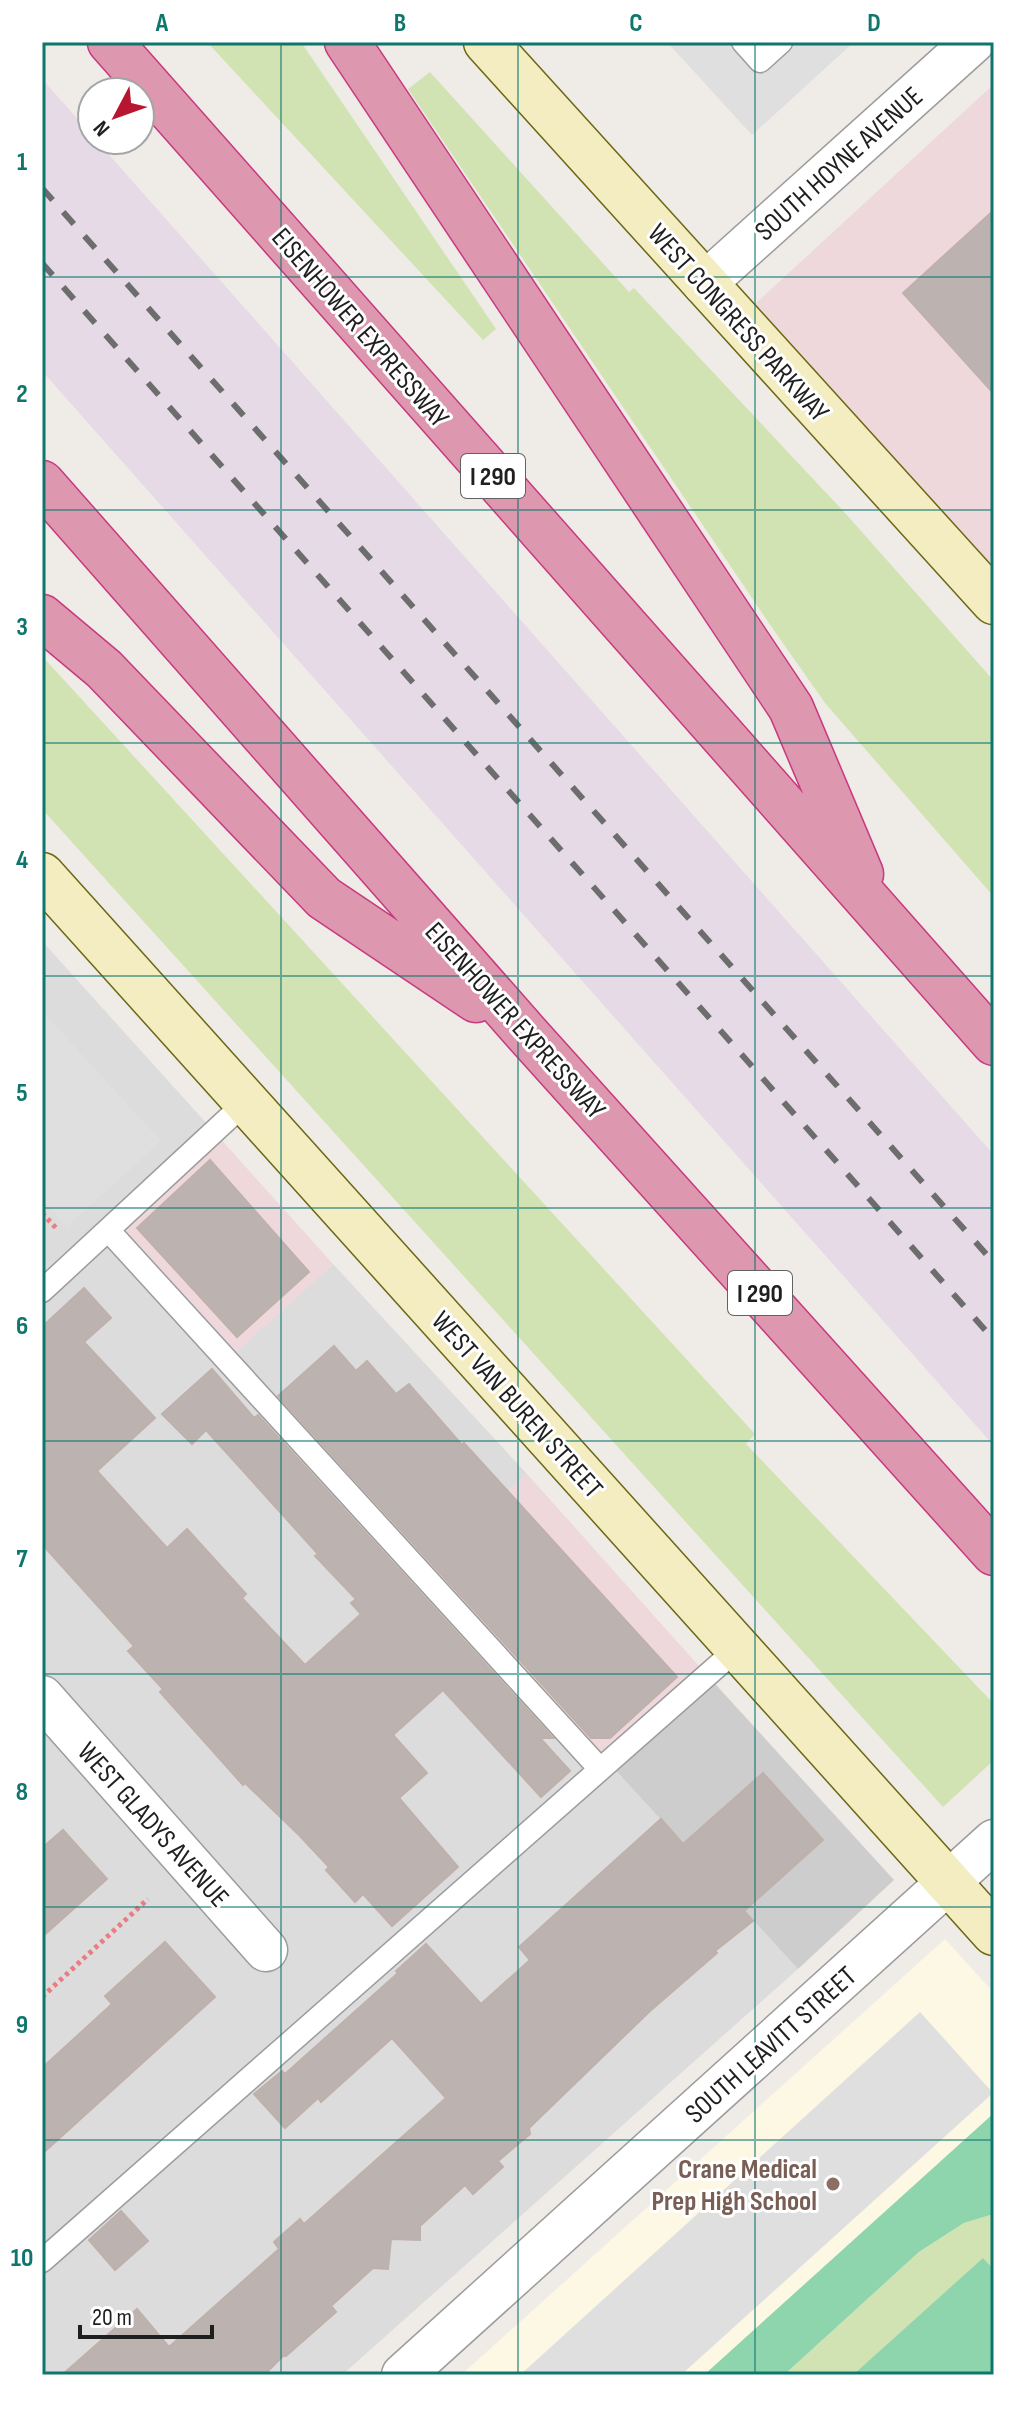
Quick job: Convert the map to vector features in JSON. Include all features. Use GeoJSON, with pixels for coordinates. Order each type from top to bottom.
{"type":"FeatureCollection","features":[{"type":"Feature","properties":{"kind":"highway","name":"EISENHOWER EXPRESSWAY"},"geometry":{"type":"LineString","coordinates":[[110,42],[994,1043]]}},
{"type":"Feature","properties":{"kind":"highway"},"geometry":{"type":"LineString","coordinates":[[347,42],[791,708],[875,909]]}},
{"type":"Feature","properties":{"kind":"highway","name":"EISENHOWER EXPRESSWAY"},"geometry":{"type":"LineString","coordinates":[[42,483],[527,1034],[994,1553]]}},
{"type":"Feature","properties":{"kind":"highway"},"geometry":{"type":"LineString","coordinates":[[42,617],[104,669],[324,898],[527,1034]]}},
{"type":"Feature","properties":{"kind":"street","name":"WEST CONGRESS PARKWAY"},"geometry":{"type":"LineString","coordinates":[[486,42],[994,602]]}},
{"type":"Feature","properties":{"kind":"street","name":"SOUTH HOYNE AVENUE"},"geometry":{"type":"LineString","coordinates":[[704,284],[973,42]]}},
{"type":"Feature","properties":{"kind":"street","name":"WEST VAN BUREN STREET"},"geometry":{"type":"LineString","coordinates":[[42,875],[994,1933]]}},
{"type":"Feature","properties":{"kind":"street","name":"WEST GLADYS AVENUE"},"geometry":{"type":"LineString","coordinates":[[42,1697],[266,1950]]}},
{"type":"Feature","properties":{"kind":"street","name":"SOUTH LEAVITT STREET"},"geometry":{"type":"LineString","coordinates":[[403,2375],[994,1841]]}},
{"type":"Feature","properties":{"kind":"lane"},"geometry":{"type":"LineString","coordinates":[[743,42],[760,61],[781,42]]}},
{"type":"Feature","properties":{"kind":"lane"},"geometry":{"type":"LineString","coordinates":[[42,1291],[246,1102]]}},
{"type":"Feature","properties":{"kind":"lane"},"geometry":{"type":"LineString","coordinates":[[108,1230],[600,1769]]}},
{"type":"Feature","properties":{"kind":"lane"},"geometry":{"type":"LineString","coordinates":[[42,2261],[738,1648]]}},
{"type":"Feature","properties":{"kind":"path"},"geometry":{"type":"LineString","coordinates":[[42,1213],[57,1229]]}},
{"type":"Feature","properties":{"kind":"path"},"geometry":{"type":"LineString","coordinates":[[42,1997],[148,1899]]}},
{"type":"Feature","properties":{"kind":"shaded area"},"geometry":{"type":"Polygon","coordinates":[[[667,42],[854,42],[752,135],[667,42]]]}},
{"type":"Feature","properties":{"kind":"shaded area"},"geometry":{"type":"Polygon","coordinates":[[[42,79],[76,117],[76,156],[110,156],[994,1155],[994,1446],[42,371],[42,79]]]}},
{"type":"Feature","properties":{"kind":"shaded area"},"geometry":{"type":"Polygon","coordinates":[[[994,84],[994,570],[755,304],[994,84]]]}},
{"type":"Feature","properties":{"kind":"shaded area"},"geometry":{"type":"Polygon","coordinates":[[[42,941],[208,1125],[227,1360],[333,1264],[527,1474],[421,1572],[608,1762],[798,1969],[342,2375],[42,2375],[42,941]]]}},
{"type":"Feature","properties":{"kind":"shaded area"},"geometry":{"type":"Polygon","coordinates":[[[42,1011],[161,1141],[67,1227],[42,1199],[42,1011]]]}},
{"type":"Feature","properties":{"kind":"shaded area"},"geometry":{"type":"Polygon","coordinates":[[[208,1125],[333,1264],[227,1361],[102,1222],[208,1125]]]}},
{"type":"Feature","properties":{"kind":"shaded area"},"geometry":{"type":"Polygon","coordinates":[[[527,1474],[707,1675],[600,1769],[420,1572],[527,1474]]]}},
{"type":"Feature","properties":{"kind":"shaded area"},"geometry":{"type":"Polygon","coordinates":[[[707,1675],[894,1880],[798,1969],[608,1762],[707,1675]]]}},
{"type":"Feature","properties":{"kind":"shaded area","name":"Crane Medical Prep High School"},"geometry":{"type":"Polygon","coordinates":[[[945,1939],[994,1993],[994,2375],[461,2375],[945,1939]]]}},
{"type":"Feature","properties":{"kind":"shaded area"},"geometry":{"type":"Polygon","coordinates":[[[920,2012],[993,2093],[681,2375],[520,2375],[920,2012]]]}},
{"type":"Feature","properties":{"kind":"green space"},"geometry":{"type":"Polygon","coordinates":[[[207,42],[301,42],[496,329],[483,340],[207,42]]]}},
{"type":"Feature","properties":{"kind":"green space"},"geometry":{"type":"Polygon","coordinates":[[[430,72],[629,292],[634,288],[846,514],[994,681],[994,897],[825,703],[773,629],[408,89],[430,72]]]}},
{"type":"Feature","properties":{"kind":"green space"},"geometry":{"type":"Polygon","coordinates":[[[42,656],[755,1434],[746,1444],[994,1704],[994,1760],[943,1807],[42,809],[42,656]]]}},
{"type":"Feature","properties":{"kind":"green space"},"geometry":{"type":"Polygon","coordinates":[[[994,2113],[994,2214],[964,2223],[919,2252],[784,2375],[704,2375],[994,2113]]]}},
{"type":"Feature","properties":{"kind":"green space"},"geometry":{"type":"Polygon","coordinates":[[[994,2214],[994,2375],[784,2375],[919,2252],[964,2223],[994,2214]]]}},
{"type":"Feature","properties":{"kind":"green space"},"geometry":{"type":"Polygon","coordinates":[[[983,2258],[994,2270],[994,2375],[853,2375],[983,2258]]]}},
{"type":"Feature","properties":{"kind":"building"},"geometry":{"type":"Polygon","coordinates":[[[994,210],[994,394],[903,293],[994,210]]]}},
{"type":"Feature","properties":{"kind":"building"},"geometry":{"type":"Polygon","coordinates":[[[210,1160],[309,1272],[237,1337],[137,1228],[210,1160]]]}},
{"type":"Feature","properties":{"kind":"building"},"geometry":{"type":"Polygon","coordinates":[[[84,1288],[111,1318],[84,1342],[155,1418],[97,1471],[167,1548],[187,1529],[246,1594],[242,1598],[305,1665],[361,1614],[351,1603],[356,1599],[206,1430],[192,1444],[162,1414],[212,1369],[254,1418],[258,1415],[553,1738],[540,1738],[570,1771],[541,1797],[443,1690],[393,1735],[427,1773],[399,1798],[458,1867],[392,1926],[363,1894],[355,1902],[326,1870],[329,1867],[299,1835],[245,1783],[243,1785],[160,1692],[163,1689],[128,1651],[134,1646],[42,1544],[42,1327],[84,1288]]]}},
{"type":"Feature","properties":{"kind":"building"},"geometry":{"type":"Polygon","coordinates":[[[334,1346],[356,1371],[367,1361],[396,1394],[409,1384],[677,1677],[610,1738],[591,1738],[278,1396],[334,1346]]]}},
{"type":"Feature","properties":{"kind":"building"},"geometry":{"type":"Polygon","coordinates":[[[763,1773],[823,1840],[744,1911],[753,1921],[715,1951],[717,1953],[650,2011],[529,2128],[530,2134],[498,2161],[503,2167],[473,2194],[465,2185],[420,2226],[420,2240],[391,2239],[388,2269],[373,2268],[331,2306],[336,2312],[264,2375],[62,2375],[137,2309],[169,2347],[279,2249],[274,2242],[300,2219],[304,2224],[446,2098],[392,2038],[321,2102],[318,2098],[285,2128],[254,2094],[282,2071],[285,2074],[426,1944],[481,2004],[530,1960],[519,1947],[661,1819],[683,1844],[763,1773]]]}},
{"type":"Feature","properties":{"kind":"building"},"geometry":{"type":"Polygon","coordinates":[[[63,1830],[107,1879],[42,1937],[42,1848],[63,1830]]]}},
{"type":"Feature","properties":{"kind":"building"},"geometry":{"type":"Polygon","coordinates":[[[165,1942],[215,1997],[42,2154],[42,2068],[112,2004],[105,1996],[165,1942]]]}},
{"type":"Feature","properties":{"kind":"building"},"geometry":{"type":"Polygon","coordinates":[[[121,2211],[148,2241],[115,2270],[89,2240],[121,2211]]]}},
{"type":"Feature","properties":{"kind":"railway"},"geometry":{"type":"LineString","coordinates":[[42,188],[994,1263]]}},
{"type":"Feature","properties":{"kind":"railway"},"geometry":{"type":"LineString","coordinates":[[42,263],[994,1340]]}},
{"type":"Feature","properties":{"kind":"place","name":"Crane Medical Prep High School"},"geometry":{"type":"Point","coordinates":[833,2184]}}]}
